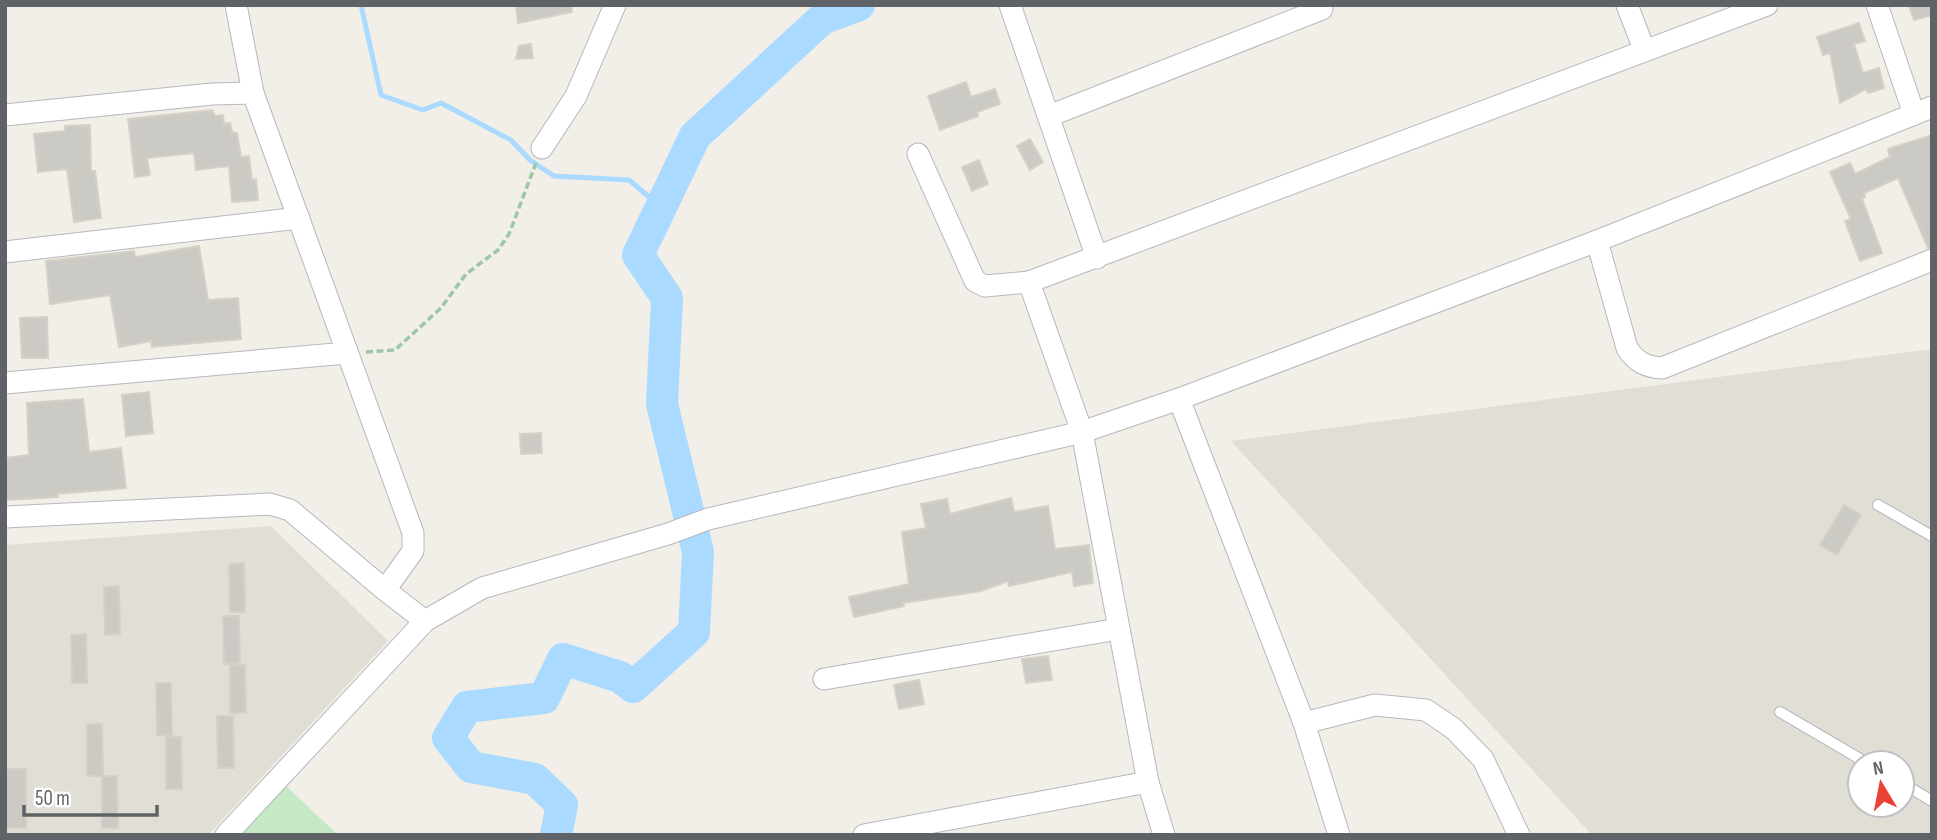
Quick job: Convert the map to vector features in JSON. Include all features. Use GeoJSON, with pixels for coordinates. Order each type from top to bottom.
{"type":"FeatureCollection","features":[{"type":"Feature","properties":{"kind":"street"},"geometry":{"type":"LineString","coordinates":[[236,5],[253,93],[413,533],[413,551],[385,590]]}},
{"type":"Feature","properties":{"kind":"street"},"geometry":{"type":"LineString","coordinates":[[542,148],[576,96],[615,5]]}},
{"type":"Feature","properties":{"kind":"street"},"geometry":{"type":"LineString","coordinates":[[1010,5],[1097,258]]}},
{"type":"Feature","properties":{"kind":"street"},"geometry":{"type":"LineString","coordinates":[[1627,5],[1644,50]]}},
{"type":"Feature","properties":{"kind":"street"},"geometry":{"type":"LineString","coordinates":[[918,154],[975,281],[985,286],[1029,282],[1767,5]]}},
{"type":"Feature","properties":{"kind":"street"},"geometry":{"type":"LineString","coordinates":[[226,835],[425,621],[482,588],[668,534],[708,519],[1082,432],[1179,399],[1597,241],[1923,110],[1877,5]]}},
{"type":"Feature","properties":{"kind":"street"},"geometry":{"type":"LineString","coordinates":[[1049,116],[1325,6]]}},
{"type":"Feature","properties":{"kind":"street"},"geometry":{"type":"LineString","coordinates":[[5,116],[212,94],[253,93]]}},
{"type":"Feature","properties":{"kind":"street"},"geometry":{"type":"LineString","coordinates":[[5,252],[299,218]]}},
{"type":"Feature","properties":{"kind":"street"},"geometry":{"type":"LineString","coordinates":[[1597,241],[1627,348],[1635,360],[1649,367],[1662,368],[1932,260]]}},
{"type":"Feature","properties":{"kind":"street"},"geometry":{"type":"LineString","coordinates":[[1029,282],[1082,432],[1148,782],[1164,835]]}},
{"type":"Feature","properties":{"kind":"street"},"geometry":{"type":"LineString","coordinates":[[5,383],[347,353]]}},
{"type":"Feature","properties":{"kind":"street"},"geometry":{"type":"LineString","coordinates":[[1179,399],[1304,723],[1339,835]]}},
{"type":"Feature","properties":{"kind":"street"},"geometry":{"type":"LineString","coordinates":[[5,517],[270,504],[290,510],[425,621]]}},
{"type":"Feature","properties":{"kind":"street"},"geometry":{"type":"LineString","coordinates":[[824,679],[1118,629]]}},
{"type":"Feature","properties":{"kind":"street"},"geometry":{"type":"LineString","coordinates":[[1304,723],[1375,705],[1426,710],[1454,729],[1483,759],[1519,835]]}},
{"type":"Feature","properties":{"kind":"street"},"geometry":{"type":"LineString","coordinates":[[864,835],[1148,782]]}},
{"type":"Feature","properties":{"kind":"lane"},"geometry":{"type":"LineString","coordinates":[[1878,505],[1932,537]]}},
{"type":"Feature","properties":{"kind":"lane"},"geometry":{"type":"LineString","coordinates":[[1780,712],[1846,751]]}},
{"type":"Feature","properties":{"kind":"lane"},"geometry":{"type":"LineString","coordinates":[[1916,791],[1932,801]]}},
{"type":"Feature","properties":{"kind":"path"},"geometry":{"type":"LineString","coordinates":[[347,353],[395,350],[441,308],[466,274],[498,250],[509,234],[533,170]]}},
{"type":"Feature","properties":{"kind":"shaded area"},"geometry":{"type":"Polygon","coordinates":[[[1932,349],[1932,835],[1592,835],[1231,441],[1932,349]]]}},
{"type":"Feature","properties":{"kind":"shaded area"},"geometry":{"type":"Polygon","coordinates":[[[271,526],[388,641],[208,835],[5,835],[5,545],[271,526]]]}},
{"type":"Feature","properties":{"kind":"green space"},"geometry":{"type":"Polygon","coordinates":[[[286,786],[338,835],[241,835],[286,786]]]}},
{"type":"Feature","properties":{"kind":"building"},"geometry":{"type":"Polygon","coordinates":[[[516,5],[571,5],[572,12],[518,23],[516,5]]]}},
{"type":"Feature","properties":{"kind":"building"},"geometry":{"type":"Polygon","coordinates":[[[1909,5],[1932,5],[1932,15],[1914,20],[1909,5]]]}},
{"type":"Feature","properties":{"kind":"building"},"geometry":{"type":"Polygon","coordinates":[[[1859,23],[1865,41],[1854,44],[1863,73],[1879,68],[1884,88],[1868,93],[1866,89],[1840,103],[1830,53],[1823,55],[1817,37],[1859,23]]]}},
{"type":"Feature","properties":{"kind":"building"},"geometry":{"type":"Polygon","coordinates":[[[531,44],[533,58],[516,59],[519,46],[531,44]]]}},
{"type":"Feature","properties":{"kind":"building"},"geometry":{"type":"Polygon","coordinates":[[[966,82],[971,97],[995,89],[1000,104],[977,112],[978,116],[940,130],[928,96],[966,82]]]}},
{"type":"Feature","properties":{"kind":"building"},"geometry":{"type":"Polygon","coordinates":[[[212,110],[215,116],[223,115],[224,124],[230,123],[232,132],[237,133],[241,157],[249,156],[252,180],[256,179],[258,200],[232,202],[229,166],[196,170],[194,153],[147,158],[150,175],[135,177],[128,119],[212,110]]]}},
{"type":"Feature","properties":{"kind":"building"},"geometry":{"type":"Polygon","coordinates":[[[90,125],[91,171],[95,171],[101,218],[74,222],[67,169],[38,172],[34,134],[65,131],[65,126],[90,125]]]}},
{"type":"Feature","properties":{"kind":"building"},"geometry":{"type":"Polygon","coordinates":[[[1932,135],[1932,247],[1928,248],[1898,178],[1864,193],[1865,197],[1862,199],[1882,253],[1860,261],[1845,221],[1851,219],[1830,172],[1850,163],[1855,174],[1890,157],[1888,149],[1932,135]]]}},
{"type":"Feature","properties":{"kind":"building"},"geometry":{"type":"Polygon","coordinates":[[[1030,139],[1043,162],[1030,170],[1017,146],[1030,139]]]}},
{"type":"Feature","properties":{"kind":"building"},"geometry":{"type":"Polygon","coordinates":[[[979,160],[988,184],[972,191],[962,167],[979,160]]]}},
{"type":"Feature","properties":{"kind":"building"},"geometry":{"type":"Polygon","coordinates":[[[199,246],[208,300],[238,298],[241,339],[152,347],[151,341],[119,347],[110,295],[50,304],[46,261],[134,251],[135,257],[199,246]]]}},
{"type":"Feature","properties":{"kind":"building"},"geometry":{"type":"Polygon","coordinates":[[[47,317],[48,358],[22,358],[20,318],[47,317]]]}},
{"type":"Feature","properties":{"kind":"building"},"geometry":{"type":"Polygon","coordinates":[[[149,392],[153,433],[126,436],[122,395],[149,392]]]}},
{"type":"Feature","properties":{"kind":"building"},"geometry":{"type":"Polygon","coordinates":[[[83,399],[89,452],[121,448],[126,488],[57,494],[58,497],[5,500],[5,458],[29,455],[27,403],[83,399]]]}},
{"type":"Feature","properties":{"kind":"building"},"geometry":{"type":"Polygon","coordinates":[[[541,433],[542,453],[521,454],[520,434],[541,433]]]}},
{"type":"Feature","properties":{"kind":"building"},"geometry":{"type":"Polygon","coordinates":[[[1011,498],[1014,512],[1048,506],[1055,549],[1089,545],[1093,583],[1074,586],[1072,572],[1009,586],[1008,581],[981,591],[903,603],[904,606],[854,617],[849,597],[909,584],[902,532],[926,528],[921,504],[947,499],[950,514],[1011,498]]]}},
{"type":"Feature","properties":{"kind":"building"},"geometry":{"type":"Polygon","coordinates":[[[1844,505],[1861,515],[1837,555],[1820,545],[1844,505]]]}},
{"type":"Feature","properties":{"kind":"building"},"geometry":{"type":"Polygon","coordinates":[[[244,563],[245,612],[230,612],[229,564],[244,563]]]}},
{"type":"Feature","properties":{"kind":"building"},"geometry":{"type":"Polygon","coordinates":[[[119,586],[120,634],[105,635],[104,587],[119,586]]]}},
{"type":"Feature","properties":{"kind":"building"},"geometry":{"type":"Polygon","coordinates":[[[223,616],[239,616],[240,664],[224,664],[223,616]]]}},
{"type":"Feature","properties":{"kind":"building"},"geometry":{"type":"Polygon","coordinates":[[[86,634],[87,683],[72,683],[71,635],[86,634]]]}},
{"type":"Feature","properties":{"kind":"building"},"geometry":{"type":"Polygon","coordinates":[[[1048,656],[1052,680],[1026,683],[1022,659],[1048,656]]]}},
{"type":"Feature","properties":{"kind":"building"},"geometry":{"type":"Polygon","coordinates":[[[230,665],[245,665],[246,713],[230,713],[230,665]]]}},
{"type":"Feature","properties":{"kind":"building"},"geometry":{"type":"Polygon","coordinates":[[[919,680],[924,704],[899,709],[894,685],[919,680]]]}},
{"type":"Feature","properties":{"kind":"building"},"geometry":{"type":"Polygon","coordinates":[[[156,683],[171,683],[172,735],[157,735],[156,683]]]}},
{"type":"Feature","properties":{"kind":"building"},"geometry":{"type":"Polygon","coordinates":[[[217,716],[233,716],[234,768],[218,768],[217,716]]]}},
{"type":"Feature","properties":{"kind":"building"},"geometry":{"type":"Polygon","coordinates":[[[87,724],[102,724],[103,776],[87,776],[87,724]]]}},
{"type":"Feature","properties":{"kind":"building"},"geometry":{"type":"Polygon","coordinates":[[[166,737],[181,737],[182,789],[166,789],[166,737]]]}},
{"type":"Feature","properties":{"kind":"building"},"geometry":{"type":"Polygon","coordinates":[[[5,769],[26,769],[26,828],[5,828],[5,769]]]}},
{"type":"Feature","properties":{"kind":"building"},"geometry":{"type":"Polygon","coordinates":[[[102,776],[117,776],[118,828],[102,828],[102,776]]]}},
{"type":"Feature","properties":{"kind":"waterway"},"geometry":{"type":"LineString","coordinates":[[361,5],[381,95],[423,110],[441,103],[511,140],[530,160],[554,176],[629,180],[661,207]]}},
{"type":"Feature","properties":{"kind":"waterway"},"geometry":{"type":"LineString","coordinates":[[556,835],[562,805],[535,779],[471,767],[448,738],[467,707],[544,698],[563,659],[620,677],[633,687],[694,632],[698,552],[662,404],[667,298],[638,255],[695,136],[822,19],[859,5]]}}]}
